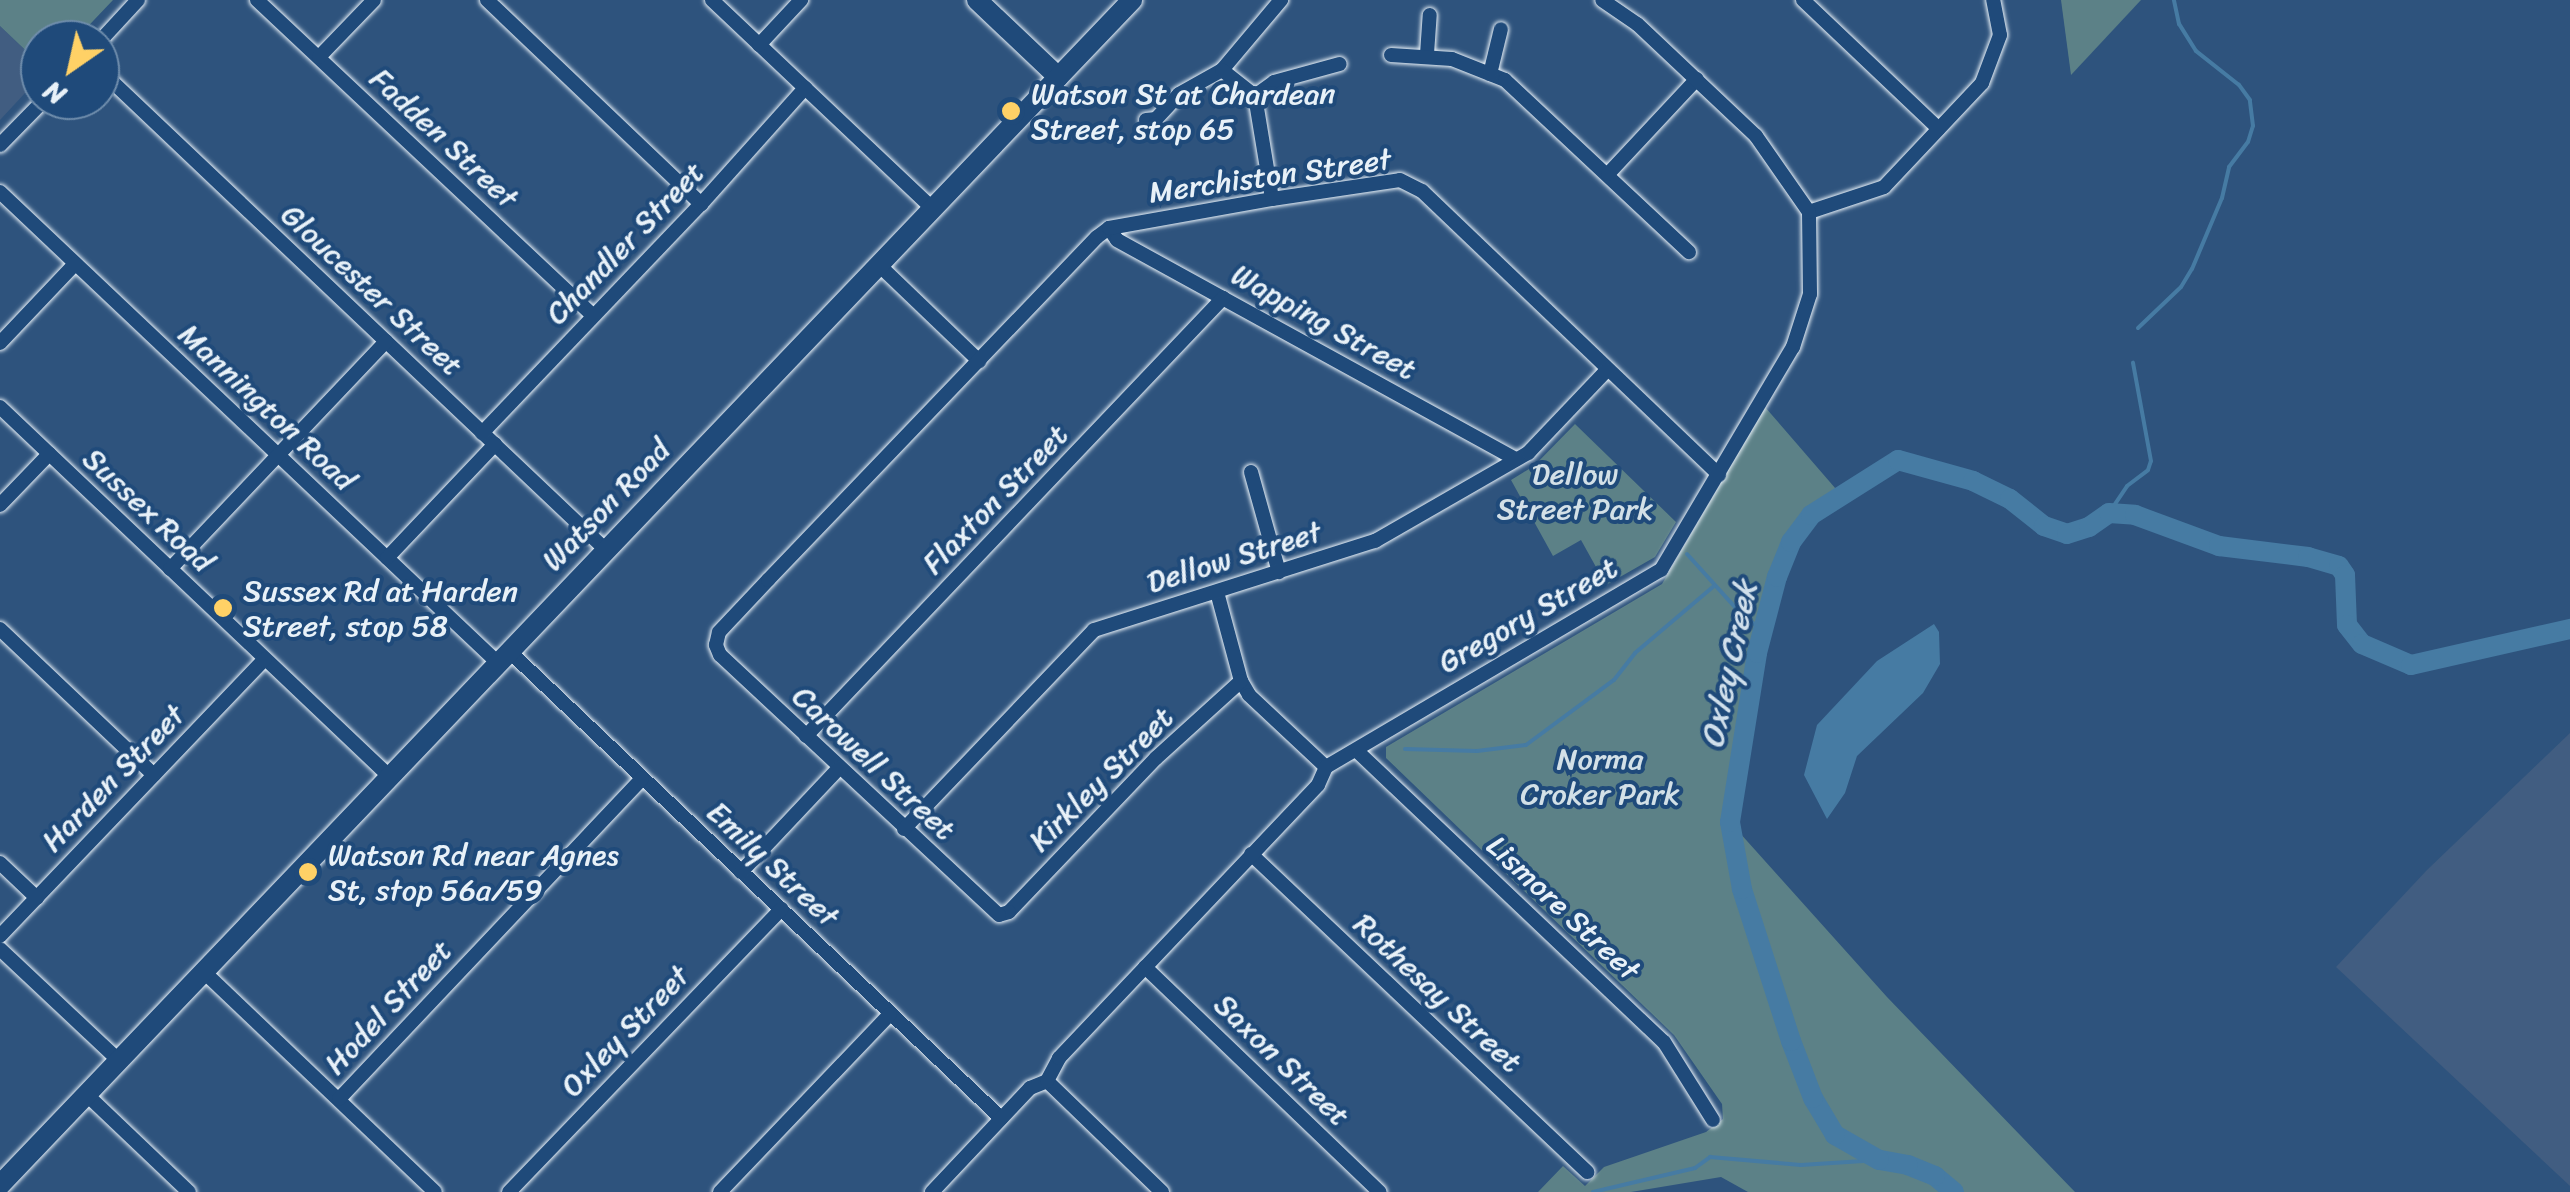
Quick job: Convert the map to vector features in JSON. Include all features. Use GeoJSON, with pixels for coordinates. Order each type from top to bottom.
{"type":"FeatureCollection","features":[{"type":"Feature","properties":{"kind":"street"},"geometry":{"type":"LineString","coordinates":[[119,20],[138,0]]}},
{"type":"Feature","properties":{"kind":"street","name":"Fadden Street"},"geometry":{"type":"LineString","coordinates":[[258,0],[593,316]]}},
{"type":"Feature","properties":{"kind":"street"},"geometry":{"type":"LineString","coordinates":[[319,58],[374,0]]}},
{"type":"Feature","properties":{"kind":"street"},"geometry":{"type":"LineString","coordinates":[[488,0],[702,204]]}},
{"type":"Feature","properties":{"kind":"street"},"geometry":{"type":"LineString","coordinates":[[712,0],[932,208]]}},
{"type":"Feature","properties":{"kind":"street"},"geometry":{"type":"LineString","coordinates":[[759,45],[801,0]]}},
{"type":"Feature","properties":{"kind":"street"},"geometry":{"type":"LineString","coordinates":[[978,0],[1058,77]]}},
{"type":"Feature","properties":{"kind":"street","name":"Watson Road"},"geometry":{"type":"LineString","coordinates":[[0,1184],[1132,0]]}},
{"type":"Feature","properties":{"kind":"street"},"geometry":{"type":"LineString","coordinates":[[1146,120],[1156,119],[1180,94],[1222,70],[1280,0]]}},
{"type":"Feature","properties":{"kind":"street"},"geometry":{"type":"LineString","coordinates":[[1602,0],[1637,24],[1756,136],[1809,212],[1884,186],[1982,83],[2000,35],[1993,0]]}},
{"type":"Feature","properties":{"kind":"street"},"geometry":{"type":"LineString","coordinates":[[1803,0],[1939,129]]}},
{"type":"Feature","properties":{"kind":"street"},"geometry":{"type":"LineString","coordinates":[[1427,54],[1430,15]]}},
{"type":"Feature","properties":{"kind":"street"},"geometry":{"type":"LineString","coordinates":[[1490,74],[1501,29]]}},
{"type":"Feature","properties":{"kind":"street"},"geometry":{"type":"LineString","coordinates":[[1391,55],[1427,54],[1490,74],[1531,101],[1689,252]]}},
{"type":"Feature","properties":{"kind":"street"},"geometry":{"type":"LineString","coordinates":[[1255,96],[1274,82],[1340,64]]}},
{"type":"Feature","properties":{"kind":"street"},"geometry":{"type":"LineString","coordinates":[[1222,70],[1255,96],[1272,199]]}},
{"type":"Feature","properties":{"kind":"street"},"geometry":{"type":"LineString","coordinates":[[1608,174],[1697,79]]}},
{"type":"Feature","properties":{"kind":"street","name":"Chandler Street"},"geometry":{"type":"LineString","coordinates":[[482,432],[702,204],[804,88]]}},
{"type":"Feature","properties":{"kind":"street","name":"Gloucester Street"},"geometry":{"type":"LineString","coordinates":[[120,89],[605,549]]}},
{"type":"Feature","properties":{"kind":"street"},"geometry":{"type":"LineString","coordinates":[[0,145],[24,120]]}},
{"type":"Feature","properties":{"kind":"street","name":"Merchiston Street"},"geometry":{"type":"LineString","coordinates":[[1109,228],[1400,180],[1412,186],[1719,475]]}},
{"type":"Feature","properties":{"kind":"street","name":"Mannington Road"},"geometry":{"type":"LineString","coordinates":[[0,192],[387,558],[502,656]]}},
{"type":"Feature","properties":{"kind":"street","name":"Gregory Street"},"geometry":{"type":"LineString","coordinates":[[939,1190],[1030,1088],[1047,1082],[1059,1058],[1318,785],[1326,767],[1661,570],[1793,348],[1810,294],[1809,212]]}},
{"type":"Feature","properties":{"kind":"street"},"geometry":{"type":"LineString","coordinates":[[879,265],[979,361],[1109,228]]}},
{"type":"Feature","properties":{"kind":"street","name":"Wapping Street"},"geometry":{"type":"LineString","coordinates":[[1109,228],[1118,240],[1516,460]]}},
{"type":"Feature","properties":{"kind":"street"},"geometry":{"type":"LineString","coordinates":[[0,342],[74,264]]}},
{"type":"Feature","properties":{"kind":"street","name":"Flaxton Street"},"geometry":{"type":"LineString","coordinates":[[806,736],[1223,298]]}},
{"type":"Feature","properties":{"kind":"street"},"geometry":{"type":"LineString","coordinates":[[170,569],[386,341]]}},
{"type":"Feature","properties":{"kind":"street","name":"Carowell Street"},"geometry":{"type":"LineString","coordinates":[[979,361],[732,619],[720,632],[716,645],[720,655],[999,916]]}},
{"type":"Feature","properties":{"kind":"street","name":"Dellow Street"},"geometry":{"type":"LineString","coordinates":[[904,829],[1094,630],[1375,541],[1516,460],[1607,370]]}},
{"type":"Feature","properties":{"kind":"street","name":"Sussex Road"},"geometry":{"type":"LineString","coordinates":[[0,407],[388,776]]}},
{"type":"Feature","properties":{"kind":"street"},"geometry":{"type":"LineString","coordinates":[[387,558],[495,444]]}},
{"type":"Feature","properties":{"kind":"street"},"geometry":{"type":"LineString","coordinates":[[0,505],[49,454]]}},
{"type":"Feature","properties":{"kind":"street"},"geometry":{"type":"LineString","coordinates":[[1251,472],[1279,572]]}},
{"type":"Feature","properties":{"kind":"street"},"geometry":{"type":"LineString","coordinates":[[1217,592],[1241,681],[1249,695],[1326,767]]}},
{"type":"Feature","properties":{"kind":"street"},"geometry":{"type":"LineString","coordinates":[[0,629],[154,775]]}},
{"type":"Feature","properties":{"kind":"street","name":"Emily Street"},"geometry":{"type":"LineString","coordinates":[[502,656],[642,779],[1001,1118]]}},
{"type":"Feature","properties":{"kind":"street","name":"Harden Street"},"geometry":{"type":"LineString","coordinates":[[0,936],[265,658]]}},
{"type":"Feature","properties":{"kind":"street","name":"Kirkley Street"},"geometry":{"type":"LineString","coordinates":[[999,916],[1009,912],[1156,758],[1241,681]]}},
{"type":"Feature","properties":{"kind":"street","name":"Lismore Street"},"geometry":{"type":"LineString","coordinates":[[1357,751],[1664,1042],[1714,1120]]}},
{"type":"Feature","properties":{"kind":"street"},"geometry":{"type":"LineString","coordinates":[[741,872],[839,768]]}},
{"type":"Feature","properties":{"kind":"street","name":"Hodel Street"},"geometry":{"type":"LineString","coordinates":[[339,1099],[642,779]]}},
{"type":"Feature","properties":{"kind":"street","name":"Rothesay Street"},"geometry":{"type":"LineString","coordinates":[[1252,854],[1587,1172]]}},
{"type":"Feature","properties":{"kind":"street"},"geometry":{"type":"LineString","coordinates":[[0,863],[37,898]]}},
{"type":"Feature","properties":{"kind":"street","name":"Oxley Street"},"geometry":{"type":"LineString","coordinates":[[509,1192],[781,909]]}},
{"type":"Feature","properties":{"kind":"street"},"geometry":{"type":"LineString","coordinates":[[0,949],[118,1060]]}},
{"type":"Feature","properties":{"kind":"street","name":"Saxon Street"},"geometry":{"type":"LineString","coordinates":[[1145,967],[1380,1192]]}},
{"type":"Feature","properties":{"kind":"street"},"geometry":{"type":"LineString","coordinates":[[203,972],[435,1192]]}},
{"type":"Feature","properties":{"kind":"street"},"geometry":{"type":"LineString","coordinates":[[720,1192],[890,1014]]}},
{"type":"Feature","properties":{"kind":"street"},"geometry":{"type":"LineString","coordinates":[[1047,1082],[1162,1192]]}},
{"type":"Feature","properties":{"kind":"street"},"geometry":{"type":"LineString","coordinates":[[86,1094],[190,1192]]}},
{"type":"Feature","properties":{"kind":"shaded area"},"geometry":{"type":"Polygon","coordinates":[[[0,26],[20,45],[20,98],[0,120],[0,26]]]}},
{"type":"Feature","properties":{"kind":"shaded area"},"geometry":{"type":"Polygon","coordinates":[[[1934,624],[1939,632],[1940,664],[1923,693],[1857,756],[1845,793],[1827,819],[1804,775],[1817,725],[1877,661],[1934,624]]]}},
{"type":"Feature","properties":{"kind":"shaded area"},"geometry":{"type":"Polygon","coordinates":[[[2570,733],[2570,1186],[2336,967],[2427,870],[2570,733]]]}},
{"type":"Feature","properties":{"kind":"green space"},"geometry":{"type":"Polygon","coordinates":[[[0,0],[113,0],[94,20],[20,20],[20,45],[0,26],[0,0]]]}},
{"type":"Feature","properties":{"kind":"green space"},"geometry":{"type":"Polygon","coordinates":[[[2061,0],[2141,0],[2071,75],[2061,0]]]}},
{"type":"Feature","properties":{"kind":"green space","name":"Norma Croker Park"},"geometry":{"type":"Polygon","coordinates":[[[1765,407],[1842,496],[1811,516],[1791,542],[1777,577],[1759,645],[1730,822],[1887,997],[2075,1192],[1748,1192],[1721,1177],[1631,1192],[1538,1192],[1563,1166],[1585,1186],[1604,1167],[1706,1132],[1723,1119],[1722,1104],[1674,1035],[1386,758],[1386,747],[1662,584],[1765,407]]]}},
{"type":"Feature","properties":{"kind":"green space","name":"Dellow Street Park"},"geometry":{"type":"Polygon","coordinates":[[[1575,424],[1676,522],[1655,557],[1606,585],[1581,540],[1553,556],[1511,480],[1534,466],[1575,424]]]}},
{"type":"Feature","properties":{"kind":"waterway"},"geometry":{"type":"LineString","coordinates":[[2138,328],[2181,287],[2192,269],[2222,198],[2229,167],[2248,142],[2253,126],[2250,100],[2239,85],[2196,51],[2179,24],[2174,0]]}},
{"type":"Feature","properties":{"kind":"waterway"},"geometry":{"type":"LineString","coordinates":[[2109,513],[2127,486],[2148,470],[2151,461],[2133,363]]}},
{"type":"Feature","properties":{"kind":"waterway","name":"Oxley Creek"},"geometry":{"type":"LineString","coordinates":[[1954,1192],[1935,1176],[1908,1165],[1879,1160],[1835,1135],[1813,1098],[1791,1041],[1742,889],[1730,822],[1757,653],[1777,577],[1791,542],[1811,515],[1898,460],[1973,481],[2010,499],[2044,526],[2067,534],[2089,527],[2109,513],[2135,515],[2219,546],[2308,557],[2339,566],[2345,575],[2347,625],[2362,644],[2411,665],[2570,629]]}},
{"type":"Feature","properties":{"kind":"waterway"},"geometry":{"type":"LineString","coordinates":[[1687,554],[1743,616],[1763,630]]}},
{"type":"Feature","properties":{"kind":"waterway"},"geometry":{"type":"LineString","coordinates":[[1405,749],[1477,751],[1526,745],[1614,680],[1635,653],[1714,586]]}},
{"type":"Feature","properties":{"kind":"waterway"},"geometry":{"type":"LineString","coordinates":[[1593,1192],[1695,1168],[1710,1157],[1801,1165],[1879,1160]]}},
{"type":"Feature","properties":{"kind":"place","name":"Watson St at Chardean Street, stop 65"},"geometry":{"type":"Point","coordinates":[1011,111]}},
{"type":"Feature","properties":{"kind":"place","name":"Sussex Rd at Harden Street, stop 58"},"geometry":{"type":"Point","coordinates":[223,608]}},
{"type":"Feature","properties":{"kind":"place","name":"Watson Rd near Agnes St, stop 56a/59"},"geometry":{"type":"Point","coordinates":[308,872]}}]}
